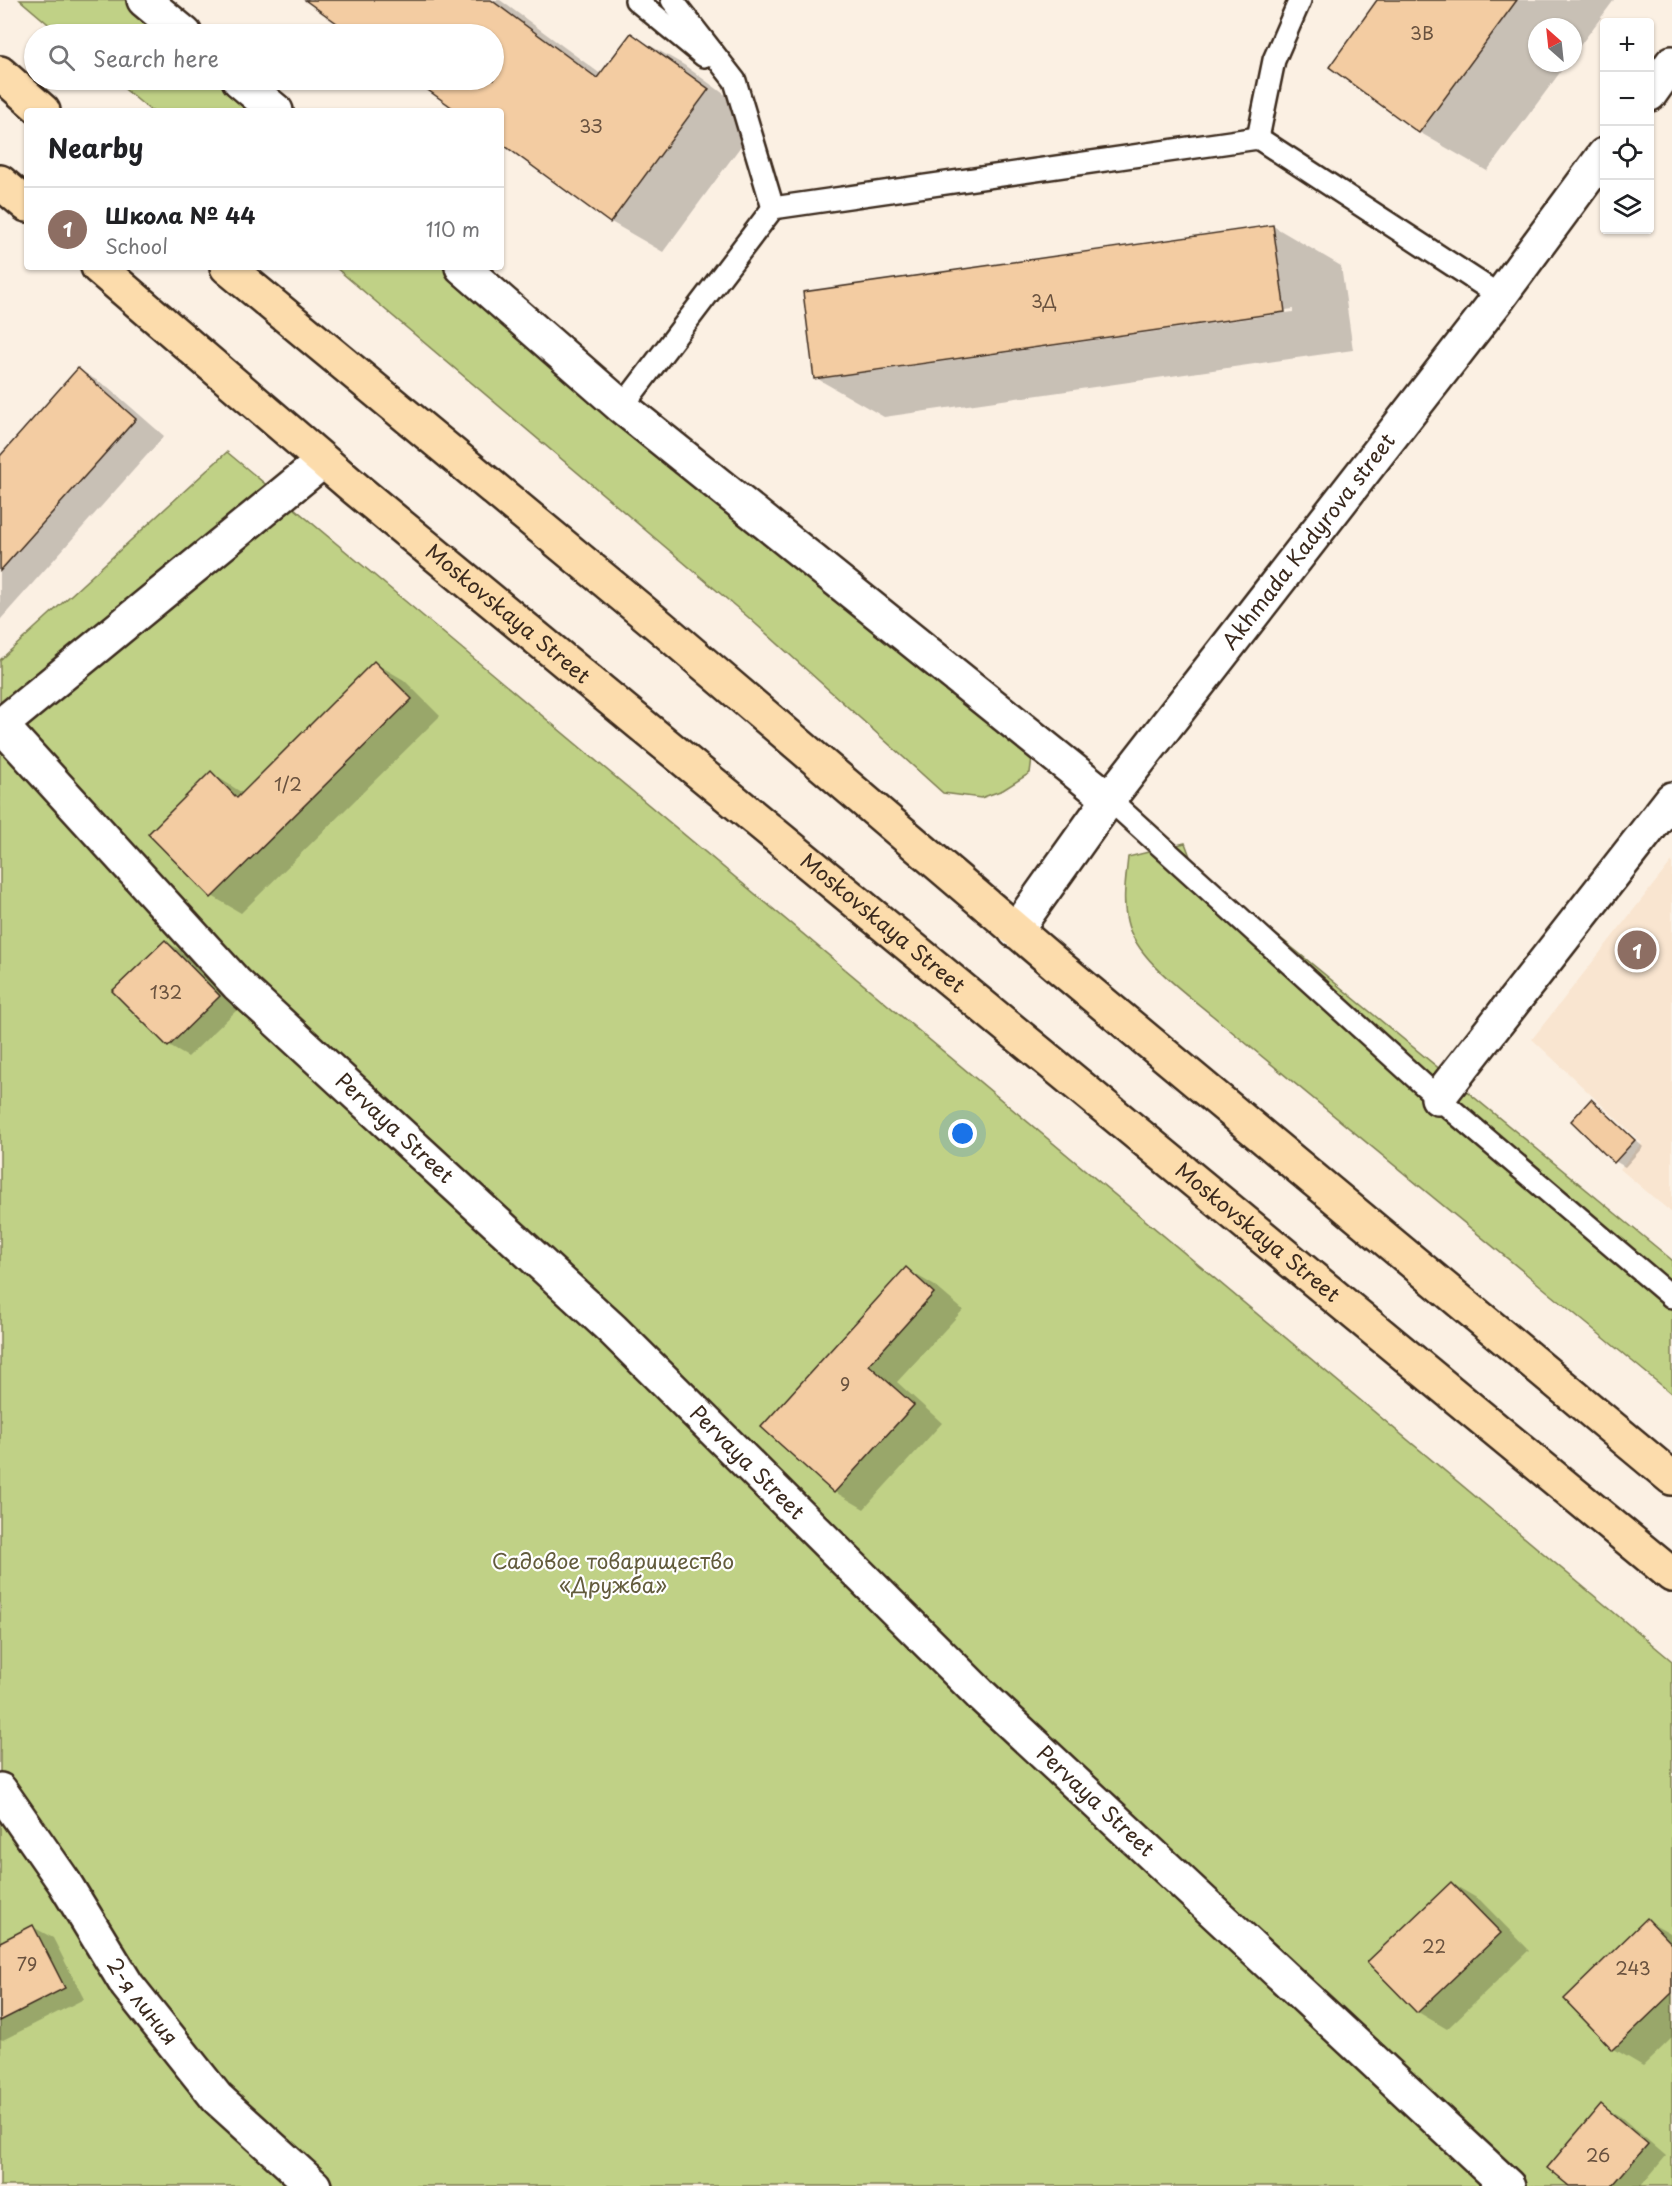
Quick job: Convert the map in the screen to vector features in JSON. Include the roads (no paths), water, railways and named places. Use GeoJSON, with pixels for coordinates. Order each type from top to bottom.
{"type":"FeatureCollection","features":[{"type":"Feature","properties":{"kind":"highway"},"geometry":{"type":"LineString","coordinates":[[0,73],[40,108]]}},
{"type":"Feature","properties":{"kind":"highway"},"geometry":{"type":"LineString","coordinates":[[0,182],[24,202]]}},
{"type":"Feature","properties":{"kind":"highway","name":"Moskovskaya Street"},"geometry":{"type":"LineString","coordinates":[[101,270],[323,461],[1672,1575]]}},
{"type":"Feature","properties":{"kind":"highway"},"geometry":{"type":"LineString","coordinates":[[231,270],[655,622],[1015,931],[1672,1478]]}},
{"type":"Feature","properties":{"kind":"street"},"geometry":{"type":"LineString","coordinates":[[144,0],[173,24]]}},
{"type":"Feature","properties":{"kind":"street"},"geometry":{"type":"LineString","coordinates":[[1654,88],[1672,63]]}},
{"type":"Feature","properties":{"kind":"street"},"geometry":{"type":"LineString","coordinates":[[251,90],[272,108]]}},
{"type":"Feature","properties":{"kind":"street","name":"Akhmada Kadyrova street"},"geometry":{"type":"LineString","coordinates":[[1015,931],[1109,798],[1500,296],[1600,162]]}},
{"type":"Feature","properties":{"kind":"street"},"geometry":{"type":"LineString","coordinates":[[465,270],[622,407],[1109,798]]}},
{"type":"Feature","properties":{"kind":"street"},"geometry":{"type":"LineString","coordinates":[[0,725],[323,461]]}},
{"type":"Feature","properties":{"kind":"street","name":"Pervaya Street"},"geometry":{"type":"LineString","coordinates":[[0,725],[237,984],[613,1330],[981,1695],[1508,2186]]}},
{"type":"Feature","properties":{"kind":"street"},"geometry":{"type":"LineString","coordinates":[[1438,1098],[1672,799]]}},
{"type":"Feature","properties":{"kind":"street","name":"2-я линия"},"geometry":{"type":"LineString","coordinates":[[0,1790],[64,1882],[127,1985],[217,2098],[314,2186]]}},
{"type":"Feature","properties":{"kind":"lane"},"geometry":{"type":"LineString","coordinates":[[636,0],[735,81]]}},
{"type":"Feature","properties":{"kind":"lane"},"geometry":{"type":"LineString","coordinates":[[672,0],[735,81],[773,208]]}},
{"type":"Feature","properties":{"kind":"lane"},"geometry":{"type":"LineString","coordinates":[[1258,138],[1274,60],[1300,0]]}},
{"type":"Feature","properties":{"kind":"lane"},"geometry":{"type":"LineString","coordinates":[[622,407],[773,208],[1258,138],[1500,296]]}},
{"type":"Feature","properties":{"kind":"lane"},"geometry":{"type":"LineString","coordinates":[[1109,798],[1438,1098],[1672,1297]]}},
{"type":"Feature","properties":{"kind":"place","name":"Школа № 44"},"geometry":{"type":"Point","coordinates":[1637,950]}},
{"type":"Feature","properties":{"kind":"park label","name":"Садовое товарищество «Дружба»"},"geometry":{"type":"Point","coordinates":[613,1574]}}]}
